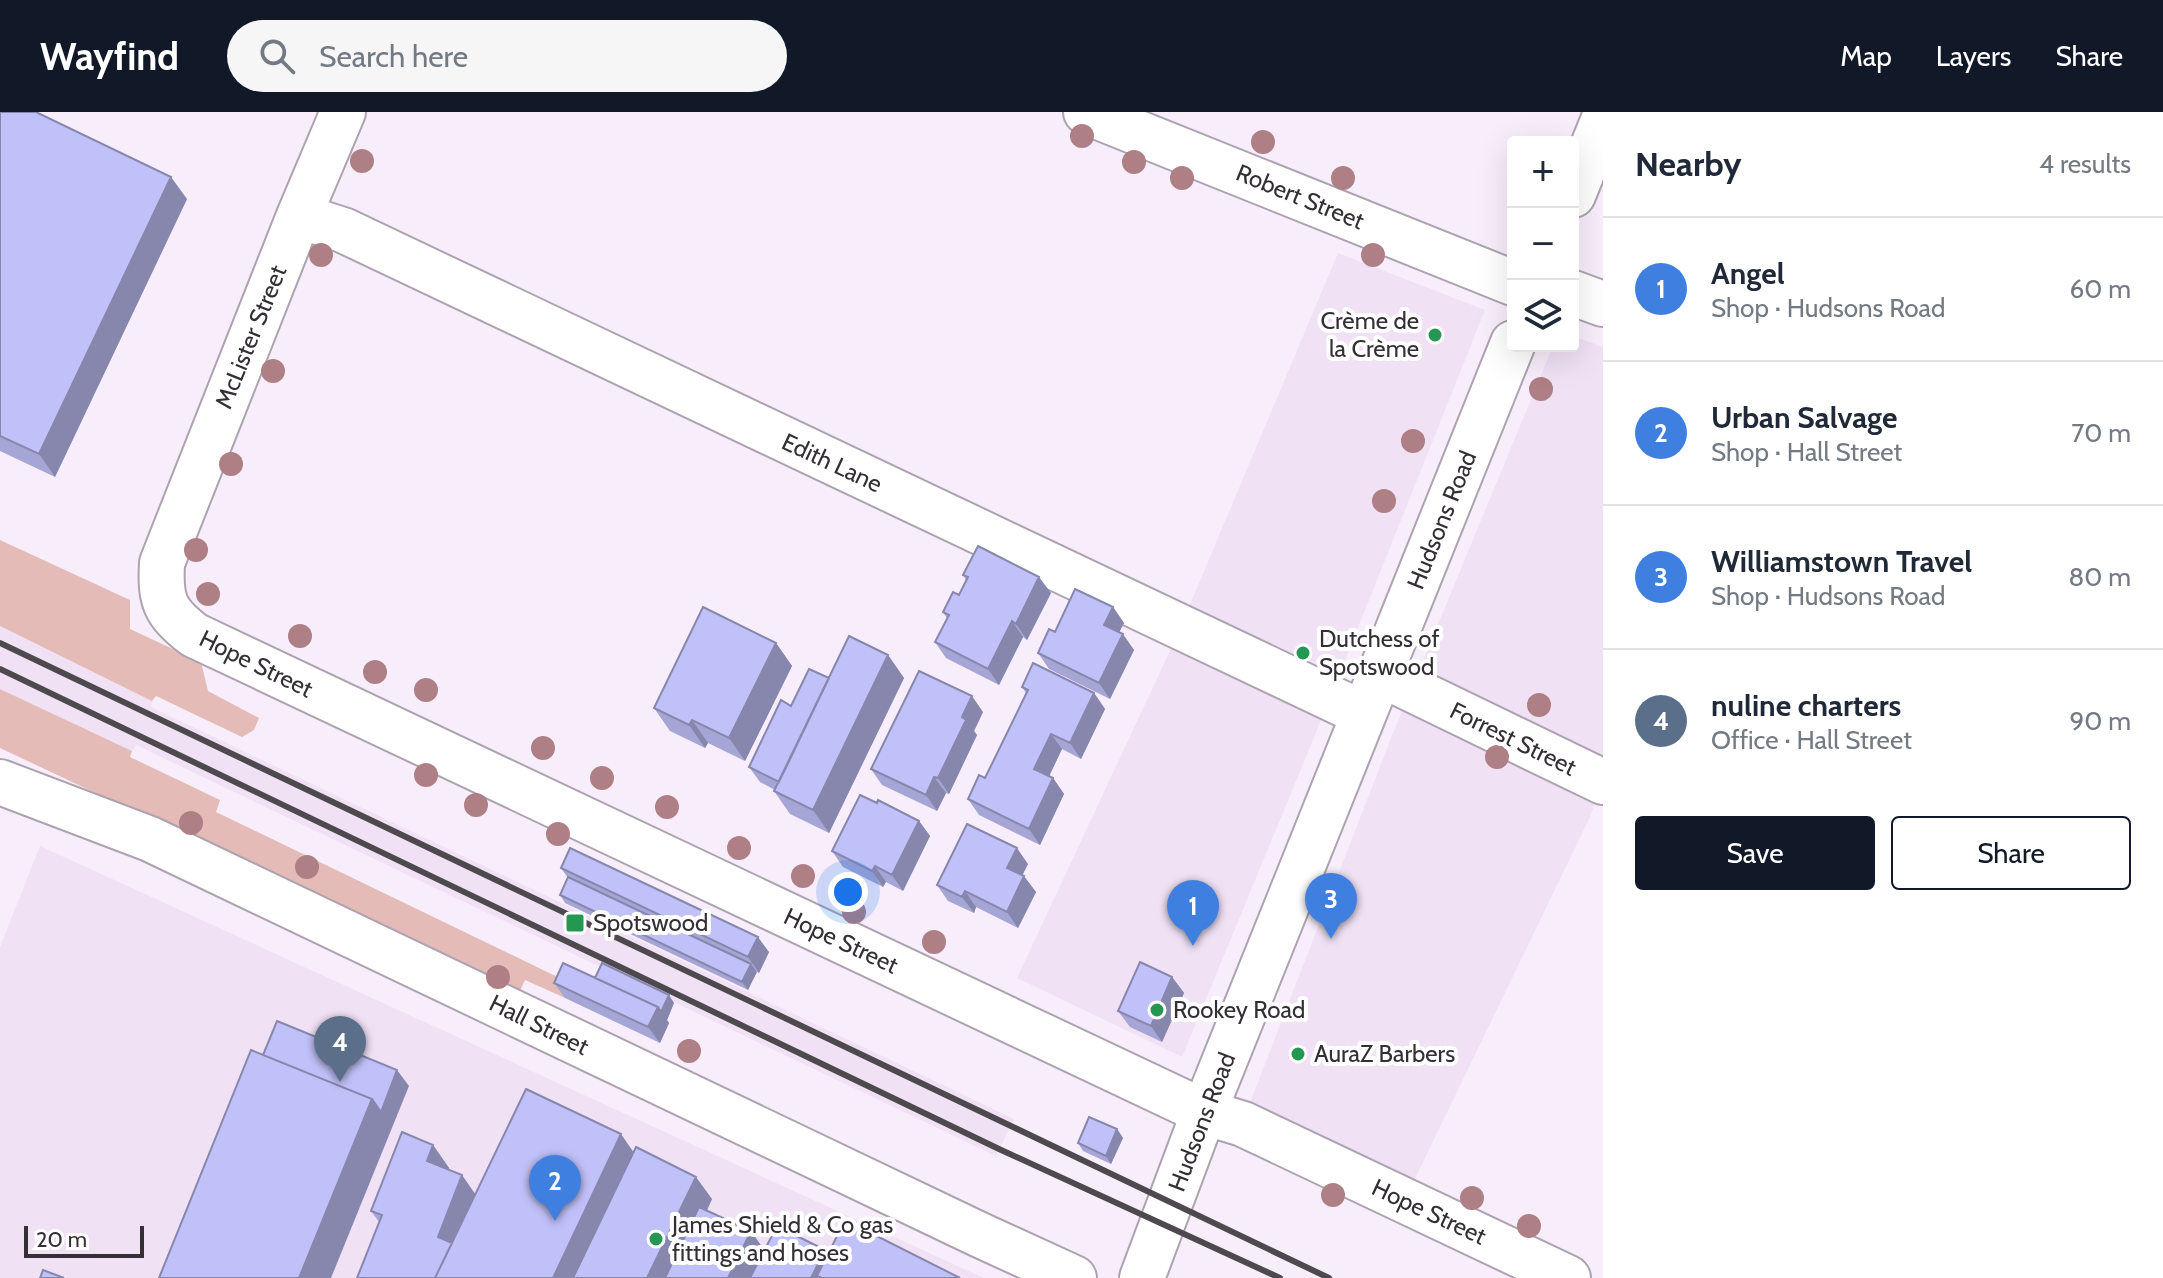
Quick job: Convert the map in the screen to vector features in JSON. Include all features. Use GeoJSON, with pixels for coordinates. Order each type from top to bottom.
{"type":"FeatureCollection","features":[{"type":"Feature","properties":{"kind":"street","name":"McLister Street"},"geometry":{"type":"LineString","coordinates":[[162,563],[343,112]]}},
{"type":"Feature","properties":{"kind":"street","name":"Robert Street"},"geometry":{"type":"LineString","coordinates":[[1086,112],[1507,281]]}},
{"type":"Feature","properties":{"kind":"street"},"geometry":{"type":"LineString","coordinates":[[1579,180],[1603,121]]}},
{"type":"Feature","properties":{"kind":"street","name":"Edith Lane"},"geometry":{"type":"LineString","coordinates":[[299,216],[343,230],[1372,694]]}},
{"type":"Feature","properties":{"kind":"street"},"geometry":{"type":"LineString","coordinates":[[1579,295],[1603,304]]}},
{"type":"Feature","properties":{"kind":"street","name":"Hudsons Road"},"geometry":{"type":"LineString","coordinates":[[1142,1278],[1204,1112],[1509,352]]}},
{"type":"Feature","properties":{"kind":"street","name":"Hope Street"},"geometry":{"type":"LineString","coordinates":[[162,563],[160,585],[163,604],[176,622],[194,635],[1204,1112],[1243,1124],[1568,1278]]}},
{"type":"Feature","properties":{"kind":"street","name":"Forrest Street"},"geometry":{"type":"LineString","coordinates":[[1372,694],[1603,782]]}},
{"type":"Feature","properties":{"kind":"street","name":"Hall Street"},"geometry":{"type":"LineString","coordinates":[[0,782],[150,839],[1074,1278]]}},
{"type":"Feature","properties":{"kind":"shaded area"},"geometry":{"type":"Polygon","coordinates":[[[1338,253],[1485,310],[1182,1057],[1017,978],[1175,640],[1338,253]]]}},
{"type":"Feature","properties":{"kind":"shaded area"},"geometry":{"type":"Polygon","coordinates":[[[1579,338],[1603,347],[1603,782],[1590,817],[1410,1189],[1246,1113],[1391,738],[1551,352],[1579,352],[1579,338]]]}},
{"type":"Feature","properties":{"kind":"shaded area"},"geometry":{"type":"Polygon","coordinates":[[[0,540],[130,600],[130,629],[201,662],[208,691],[259,718],[254,730],[242,737],[156,696],[152,701],[0,626],[0,540]]]}},
{"type":"Feature","properties":{"kind":"shaded area"},"geometry":{"type":"Polygon","coordinates":[[[0,626],[152,701],[151,707],[1014,1119],[996,1156],[136,745],[132,751],[0,689],[0,626]]]}},
{"type":"Feature","properties":{"kind":"shaded area"},"geometry":{"type":"Polygon","coordinates":[[[0,689],[132,751],[130,757],[220,800],[216,812],[572,984],[565,998],[525,980],[519,993],[0,748],[0,689]]]}},
{"type":"Feature","properties":{"kind":"shaded area"},"geometry":{"type":"Polygon","coordinates":[[[40,846],[984,1278],[0,1278],[0,947],[40,846]]]}},
{"type":"Feature","properties":{"kind":"building"},"geometry":{"type":"Polygon","coordinates":[[[0,112],[36,112],[171,177],[39,454],[0,436],[0,112]]]}},
{"type":"Feature","properties":{"kind":"building"},"geometry":{"type":"Polygon","coordinates":[[[978,546],[1039,577],[1016,624],[1012,621],[988,669],[935,642],[949,615],[943,612],[953,592],[959,595],[968,577],[963,575],[978,546]]]}},
{"type":"Feature","properties":{"kind":"building"},"geometry":{"type":"Polygon","coordinates":[[[1075,589],[1113,607],[1104,625],[1123,634],[1099,683],[1038,653],[1049,629],[1055,632],[1075,589]]]}},
{"type":"Feature","properties":{"kind":"building"},"geometry":{"type":"Polygon","coordinates":[[[703,607],[776,643],[729,738],[692,720],[689,725],[654,708],[703,607]]]}},
{"type":"Feature","properties":{"kind":"building"},"geometry":{"type":"Polygon","coordinates":[[[849,636],[888,655],[813,810],[774,791],[849,636]]]}},
{"type":"Feature","properties":{"kind":"building"},"geometry":{"type":"Polygon","coordinates":[[[1033,663],[1094,693],[1070,743],[1051,734],[1034,769],[1053,778],[1029,829],[968,799],[979,775],[985,778],[1028,690],[1022,687],[1033,663]]]}},
{"type":"Feature","properties":{"kind":"building"},"geometry":{"type":"Polygon","coordinates":[[[809,669],[829,678],[779,782],[749,767],[781,700],[791,706],[809,669]]]}},
{"type":"Feature","properties":{"kind":"building"},"geometry":{"type":"Polygon","coordinates":[[[919,671],[972,696],[962,717],[966,720],[938,778],[934,777],[926,795],[871,769],[919,671]]]}},
{"type":"Feature","properties":{"kind":"building"},"geometry":{"type":"Polygon","coordinates":[[[860,795],[877,803],[878,800],[919,821],[892,875],[875,866],[872,871],[832,851],[860,795]]]}},
{"type":"Feature","properties":{"kind":"building"},"geometry":{"type":"Polygon","coordinates":[[[967,824],[1017,848],[1007,868],[1024,876],[1007,912],[965,891],[962,897],[937,885],[967,824]]]}},
{"type":"Feature","properties":{"kind":"building"},"geometry":{"type":"Polygon","coordinates":[[[570,848],[758,937],[748,957],[561,868],[570,848]]]}},
{"type":"Feature","properties":{"kind":"building"},"geometry":{"type":"Polygon","coordinates":[[[568,877],[751,964],[742,982],[560,895],[568,877]]]}},
{"type":"Feature","properties":{"kind":"building"},"geometry":{"type":"Polygon","coordinates":[[[1140,962],[1172,977],[1151,1026],[1118,1011],[1140,962]]]}},
{"type":"Feature","properties":{"kind":"building"},"geometry":{"type":"Polygon","coordinates":[[[563,963],[658,1007],[648,1027],[554,983],[563,963]]]}},
{"type":"Feature","properties":{"kind":"building"},"geometry":{"type":"Polygon","coordinates":[[[602,963],[669,995],[661,1012],[658,1007],[595,978],[602,963]]]}},
{"type":"Feature","properties":{"kind":"building"},"geometry":{"type":"Polygon","coordinates":[[[277,1021],[397,1070],[381,1112],[372,1099],[263,1055],[277,1021]]]}},
{"type":"Feature","properties":{"kind":"building"},"geometry":{"type":"Polygon","coordinates":[[[251,1050],[372,1099],[299,1278],[159,1278],[251,1050]]]}},
{"type":"Feature","properties":{"kind":"building"},"geometry":{"type":"Polygon","coordinates":[[[526,1089],[621,1134],[553,1278],[435,1278],[526,1089]]]}},
{"type":"Feature","properties":{"kind":"building"},"geometry":{"type":"Polygon","coordinates":[[[1089,1117],[1117,1129],[1106,1156],[1078,1143],[1089,1117]]]}},
{"type":"Feature","properties":{"kind":"building"},"geometry":{"type":"Polygon","coordinates":[[[402,1132],[433,1145],[427,1161],[462,1175],[438,1237],[452,1243],[435,1278],[357,1278],[382,1215],[371,1211],[402,1132]]]}},
{"type":"Feature","properties":{"kind":"building"},"geometry":{"type":"Polygon","coordinates":[[[636,1147],[696,1177],[647,1278],[573,1278],[636,1147]]]}},
{"type":"Feature","properties":{"kind":"building"},"geometry":{"type":"Polygon","coordinates":[[[699,1207],[751,1231],[728,1278],[665,1278],[699,1207]]]}},
{"type":"Feature","properties":{"kind":"building"},"geometry":{"type":"Polygon","coordinates":[[[845,1220],[960,1278],[817,1276],[845,1220]]]}},
{"type":"Feature","properties":{"kind":"building"},"geometry":{"type":"Polygon","coordinates":[[[777,1226],[825,1250],[811,1278],[750,1278],[777,1226]]]}},
{"type":"Feature","properties":{"kind":"building"},"geometry":{"type":"Polygon","coordinates":[[[43,1270],[64,1278],[40,1278],[43,1270]]]}},
{"type":"Feature","properties":{"kind":"railway"},"geometry":{"type":"LineString","coordinates":[[0,643],[1329,1278]]}},
{"type":"Feature","properties":{"kind":"railway"},"geometry":{"type":"LineString","coordinates":[[0,669],[999,1149],[1280,1278]]}},
{"type":"Feature","properties":{"kind":"place","name":"Crème de la Crème"},"geometry":{"type":"Point","coordinates":[1435,335]}},
{"type":"Feature","properties":{"kind":"place","name":"Dutchess of Spotswood"},"geometry":{"type":"Point","coordinates":[1303,653]}},
{"type":"Feature","properties":{"kind":"place","name":"Spotswood"},"geometry":{"type":"Point","coordinates":[575,923]}},
{"type":"Feature","properties":{"kind":"place","name":"Williamstown Travel"},"geometry":{"type":"Point","coordinates":[1331,939]}},
{"type":"Feature","properties":{"kind":"place","name":"Angel"},"geometry":{"type":"Point","coordinates":[1193,946]}},
{"type":"Feature","properties":{"kind":"place","name":"Rookey Road"},"geometry":{"type":"Point","coordinates":[1157,1010]}},
{"type":"Feature","properties":{"kind":"place","name":"AuraZ Barbers"},"geometry":{"type":"Point","coordinates":[1298,1054]}},
{"type":"Feature","properties":{"kind":"place","name":"nuline charters"},"geometry":{"type":"Point","coordinates":[340,1082]}},
{"type":"Feature","properties":{"kind":"place","name":"Urban Salvage"},"geometry":{"type":"Point","coordinates":[555,1221]}},
{"type":"Feature","properties":{"kind":"place","name":"James Shield & Co gas fittings and hoses"},"geometry":{"type":"Point","coordinates":[656,1239]}}]}
